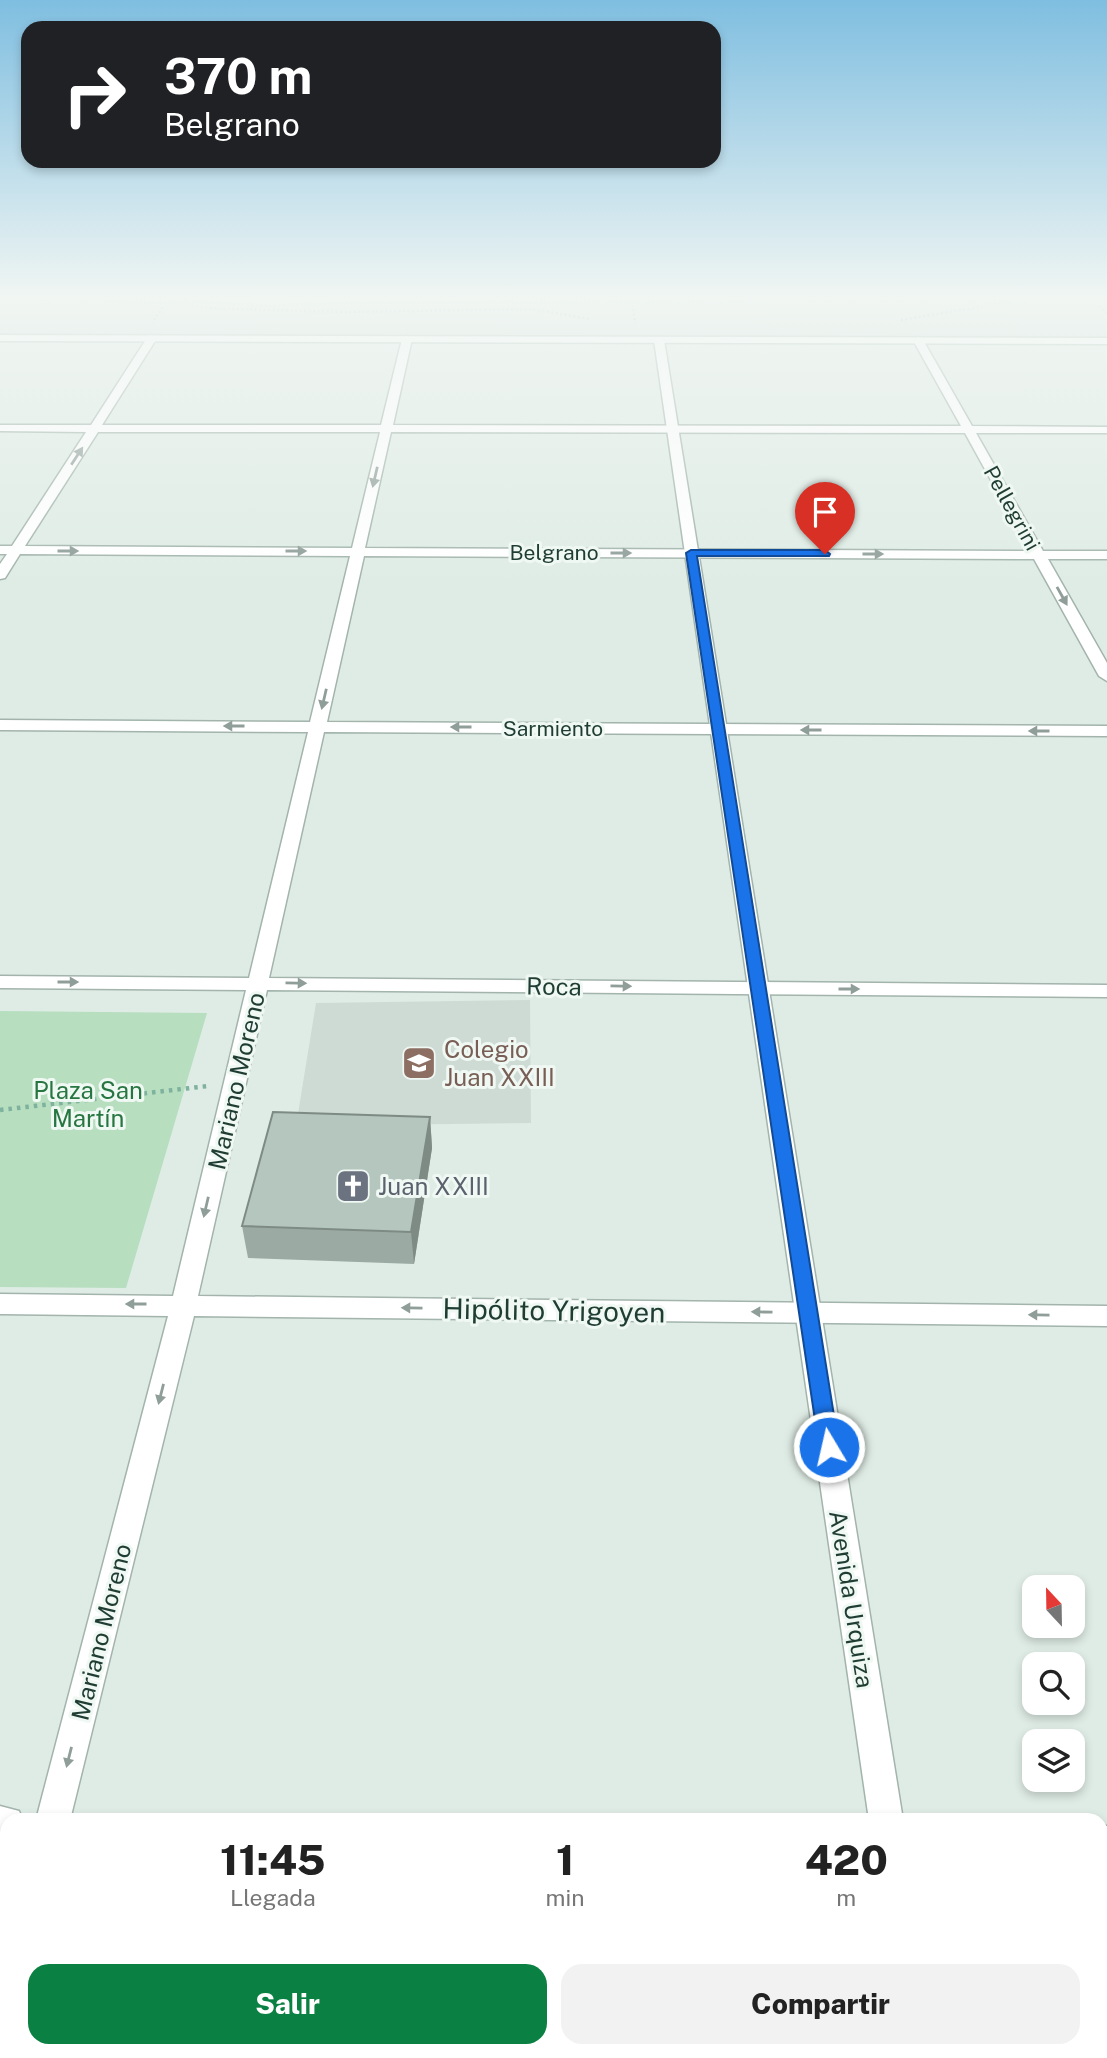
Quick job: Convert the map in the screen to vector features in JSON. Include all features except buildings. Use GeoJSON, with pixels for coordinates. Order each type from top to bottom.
{"type":"FeatureCollection","features":[{"type":"Feature","properties":{"kind":"street"},"geometry":{"type":"LineString","coordinates":[[0,575],[117,392]]}},
{"type":"Feature","properties":{"kind":"street","name":"Mariano Moreno"},"geometry":{"type":"LineString","coordinates":[[55,1813],[184,1304],[395,392]]}},
{"type":"Feature","properties":{"kind":"street","name":"Avenida Urquiza"},"geometry":{"type":"LineString","coordinates":[[663,392],[673,429],[886,1813]]}},
{"type":"Feature","properties":{"kind":"street","name":"Pellegrini"},"geometry":{"type":"LineString","coordinates":[[947,392],[1107,676]]}},
{"type":"Feature","properties":{"kind":"street"},"geometry":{"type":"LineString","coordinates":[[0,428],[1107,430]]}},
{"type":"Feature","properties":{"kind":"street","name":"Belgrano"},"geometry":{"type":"LineString","coordinates":[[0,550],[1107,555]]}},
{"type":"Feature","properties":{"kind":"street","name":"Sarmiento"},"geometry":{"type":"LineString","coordinates":[[0,724],[1107,732]]}},
{"type":"Feature","properties":{"kind":"street","name":"Roca"},"geometry":{"type":"LineString","coordinates":[[0,982],[1107,990]]}},
{"type":"Feature","properties":{"kind":"street","name":"Hipólito Yrigoyen"},"geometry":{"type":"LineString","coordinates":[[0,1304],[1107,1316]]}},
{"type":"Feature","properties":{"kind":"path"},"geometry":{"type":"LineString","coordinates":[[0,1111],[235,1082]]}},
{"type":"Feature","properties":{"kind":"shaded area","name":"Colegio Juan XXIII"},"geometry":{"type":"Polygon","coordinates":[[[530,1000],[531,1123],[296,1126],[316,1003],[530,1000]]]}},
{"type":"Feature","properties":{"kind":"green space","name":"Plaza San Martín"},"geometry":{"type":"Polygon","coordinates":[[[0,1011],[207,1013],[126,1288],[0,1287],[0,1011]]]}},
{"type":"Feature","properties":{"kind":"place","name":"Colegio Juan XXIII"},"geometry":{"type":"Point","coordinates":[419,1063]}},
{"type":"Feature","properties":{"kind":"place","name":"Juan XXIII"},"geometry":{"type":"Point","coordinates":[353,1186]}},
{"type":"Feature","properties":{"kind":"route"},"geometry":{"type":"LineString","coordinates":[[825,554],[691,553],[829,1447]]}}]}
